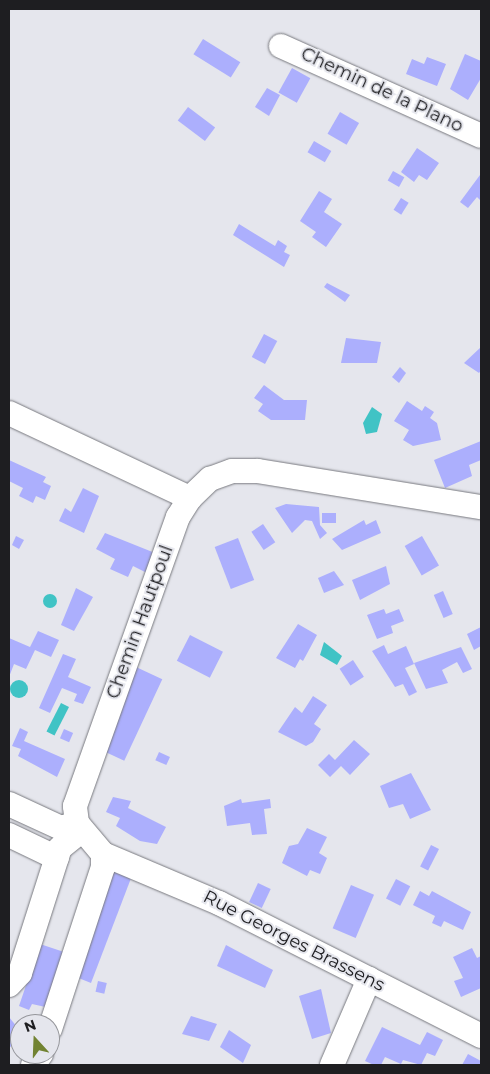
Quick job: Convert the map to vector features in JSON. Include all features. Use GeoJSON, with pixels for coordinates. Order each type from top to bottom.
{"type":"FeatureCollection","features":[{"type":"Feature","properties":{"kind":"street","name":"Chemin de la Plano"},"geometry":{"type":"LineString","coordinates":[[281,46],[481,136]]}},
{"type":"Feature","properties":{"kind":"street"},"geometry":{"type":"LineString","coordinates":[[9,413],[190,498]]}},
{"type":"Feature","properties":{"kind":"street","name":"Chemin Hautpoul"},"geometry":{"type":"LineString","coordinates":[[80,826],[75,806],[84,775],[178,517],[190,498],[210,479],[232,471],[258,471],[481,507]]}},
{"type":"Feature","properties":{"kind":"street"},"geometry":{"type":"LineString","coordinates":[[9,804],[61,828],[80,826]]}},
{"type":"Feature","properties":{"kind":"street"},"geometry":{"type":"LineString","coordinates":[[55,1014],[92,911],[103,854],[80,826]]}},
{"type":"Feature","properties":{"kind":"street"},"geometry":{"type":"LineString","coordinates":[[9,985],[20,973],[60,848],[80,826]]}},
{"type":"Feature","properties":{"kind":"street"},"geometry":{"type":"LineString","coordinates":[[9,835],[57,858]]}},
{"type":"Feature","properties":{"kind":"street","name":"Rue Georges Brassens"},"geometry":{"type":"LineString","coordinates":[[103,854],[219,903],[481,1036]]}},
{"type":"Feature","properties":{"kind":"street"},"geometry":{"type":"LineString","coordinates":[[332,1065],[369,979]]}},
{"type":"Feature","properties":{"kind":"water"},"geometry":{"type":"Polygon","coordinates":[[[372,407],[382,414],[377,432],[366,434],[363,423],[372,407]]]}},
{"type":"Feature","properties":{"kind":"water"},"geometry":{"type":"Polygon","coordinates":[[[47,594],[53,594],[57,601],[53,608],[47,608],[43,604],[43,598],[47,594]]]}},
{"type":"Feature","properties":{"kind":"water"},"geometry":{"type":"Polygon","coordinates":[[[324,642],[342,656],[337,665],[320,655],[324,642]]]}},
{"type":"Feature","properties":{"kind":"water"},"geometry":{"type":"Polygon","coordinates":[[[19,680],[25,683],[28,689],[25,695],[19,698],[13,695],[10,689],[13,683],[19,680]]]}},
{"type":"Feature","properties":{"kind":"water"},"geometry":{"type":"Polygon","coordinates":[[[61,703],[69,707],[54,736],[46,732],[61,703]]]}},
{"type":"Feature","properties":{"kind":"building"},"geometry":{"type":"Polygon","coordinates":[[[203,39],[240,62],[231,78],[193,54],[203,39]]]}},
{"type":"Feature","properties":{"kind":"building"},"geometry":{"type":"Polygon","coordinates":[[[465,54],[481,61],[481,78],[468,100],[450,89],[465,54]]]}},
{"type":"Feature","properties":{"kind":"building"},"geometry":{"type":"Polygon","coordinates":[[[427,57],[446,64],[437,86],[406,74],[412,59],[424,64],[427,57]]]}},
{"type":"Feature","properties":{"kind":"building"},"geometry":{"type":"Polygon","coordinates":[[[292,68],[310,78],[297,103],[278,92],[292,68]]]}},
{"type":"Feature","properties":{"kind":"building"},"geometry":{"type":"Polygon","coordinates":[[[267,88],[280,95],[269,116],[255,107],[267,88]]]}},
{"type":"Feature","properties":{"kind":"building"},"geometry":{"type":"Polygon","coordinates":[[[188,107],[215,127],[205,141],[178,121],[188,107]]]}},
{"type":"Feature","properties":{"kind":"building"},"geometry":{"type":"Polygon","coordinates":[[[340,112],[359,123],[347,145],[328,134],[340,112]]]}},
{"type":"Feature","properties":{"kind":"building"},"geometry":{"type":"Polygon","coordinates":[[[314,141],[331,151],[325,162],[308,152],[314,141]]]}},
{"type":"Feature","properties":{"kind":"building"},"geometry":{"type":"Polygon","coordinates":[[[417,148],[439,163],[427,180],[419,175],[414,182],[401,172],[417,148]]]}},
{"type":"Feature","properties":{"kind":"building"},"geometry":{"type":"Polygon","coordinates":[[[393,171],[404,177],[399,187],[388,181],[393,171]]]}},
{"type":"Feature","properties":{"kind":"building"},"geometry":{"type":"Polygon","coordinates":[[[480,175],[481,201],[477,197],[468,208],[460,202],[480,175]]]}},
{"type":"Feature","properties":{"kind":"building"},"geometry":{"type":"Polygon","coordinates":[[[319,191],[332,199],[324,212],[342,224],[326,247],[312,237],[316,232],[300,221],[319,191]]]}},
{"type":"Feature","properties":{"kind":"building"},"geometry":{"type":"Polygon","coordinates":[[[401,198],[409,203],[401,215],[394,210],[401,198]]]}},
{"type":"Feature","properties":{"kind":"building"},"geometry":{"type":"Polygon","coordinates":[[[239,224],[275,246],[278,240],[287,246],[284,252],[290,255],[284,267],[233,235],[239,224]]]}},
{"type":"Feature","properties":{"kind":"building"},"geometry":{"type":"Polygon","coordinates":[[[327,283],[350,295],[345,302],[324,287],[327,283]]]}},
{"type":"Feature","properties":{"kind":"building"},"geometry":{"type":"Polygon","coordinates":[[[264,334],[277,341],[265,364],[252,357],[264,334]]]}},
{"type":"Feature","properties":{"kind":"building"},"geometry":{"type":"Polygon","coordinates":[[[346,338],[381,342],[377,363],[341,363],[346,338]]]}},
{"type":"Feature","properties":{"kind":"building"},"geometry":{"type":"Polygon","coordinates":[[[481,347],[481,370],[479,373],[464,363],[481,347]]]}},
{"type":"Feature","properties":{"kind":"building"},"geometry":{"type":"Polygon","coordinates":[[[400,367],[406,373],[399,383],[392,377],[400,367]]]}},
{"type":"Feature","properties":{"kind":"building"},"geometry":{"type":"Polygon","coordinates":[[[264,385],[284,400],[307,400],[305,420],[271,420],[258,411],[263,404],[254,398],[264,385]]]}},
{"type":"Feature","properties":{"kind":"building"},"geometry":{"type":"Polygon","coordinates":[[[407,401],[422,411],[425,406],[434,412],[430,418],[437,423],[441,440],[413,446],[403,440],[409,430],[394,421],[407,401]]]}},
{"type":"Feature","properties":{"kind":"building"},"geometry":{"type":"Polygon","coordinates":[[[481,441],[481,460],[469,465],[472,476],[445,488],[434,460],[481,441]]]}},
{"type":"Feature","properties":{"kind":"building"},"geometry":{"type":"Polygon","coordinates":[[[9,460],[46,477],[43,482],[51,486],[45,500],[36,496],[33,503],[19,496],[23,488],[9,481],[9,460]]]}},
{"type":"Feature","properties":{"kind":"building"},"geometry":{"type":"Polygon","coordinates":[[[83,488],[99,496],[84,533],[59,521],[65,508],[71,512],[83,488]]]}},
{"type":"Feature","properties":{"kind":"building"},"geometry":{"type":"Polygon","coordinates":[[[286,504],[319,507],[320,525],[327,533],[320,539],[312,521],[305,520],[292,533],[275,508],[286,504]]]}},
{"type":"Feature","properties":{"kind":"building"},"geometry":{"type":"Polygon","coordinates":[[[322,513],[336,513],[336,523],[322,523],[322,513]]]}},
{"type":"Feature","properties":{"kind":"building"},"geometry":{"type":"Polygon","coordinates":[[[364,520],[366,525],[376,520],[381,533],[342,550],[332,539],[364,520]]]}},
{"type":"Feature","properties":{"kind":"building"},"geometry":{"type":"Polygon","coordinates":[[[263,524],[275,542],[264,550],[251,532],[263,524]]]}},
{"type":"Feature","properties":{"kind":"building"},"geometry":{"type":"Polygon","coordinates":[[[105,533],[155,553],[149,574],[133,566],[128,577],[110,569],[115,559],[96,549],[105,533]]]}},
{"type":"Feature","properties":{"kind":"building"},"geometry":{"type":"Polygon","coordinates":[[[16,536],[24,540],[19,549],[12,545],[16,536]]]}},
{"type":"Feature","properties":{"kind":"building"},"geometry":{"type":"Polygon","coordinates":[[[422,536],[439,565],[422,575],[405,546],[422,536]]]}},
{"type":"Feature","properties":{"kind":"building"},"geometry":{"type":"Polygon","coordinates":[[[238,538],[254,580],[231,589],[215,547],[238,538]]]}},
{"type":"Feature","properties":{"kind":"building"},"geometry":{"type":"Polygon","coordinates":[[[386,566],[390,584],[360,600],[352,580],[386,566]]]}},
{"type":"Feature","properties":{"kind":"building"},"geometry":{"type":"Polygon","coordinates":[[[334,571],[344,585],[324,593],[318,578],[334,571]]]}},
{"type":"Feature","properties":{"kind":"building"},"geometry":{"type":"Polygon","coordinates":[[[76,588],[93,597],[74,631],[61,625],[76,588]]]}},
{"type":"Feature","properties":{"kind":"building"},"geometry":{"type":"Polygon","coordinates":[[[443,591],[453,614],[444,618],[434,595],[443,591]]]}},
{"type":"Feature","properties":{"kind":"building"},"geometry":{"type":"Polygon","coordinates":[[[384,609],[386,614],[399,609],[404,621],[391,626],[393,633],[377,639],[367,615],[384,609]]]}},
{"type":"Feature","properties":{"kind":"building"},"geometry":{"type":"Polygon","coordinates":[[[298,624],[317,635],[303,661],[300,659],[295,668],[276,658],[298,624]]]}},
{"type":"Feature","properties":{"kind":"building"},"geometry":{"type":"Polygon","coordinates":[[[481,627],[481,646],[474,650],[467,634],[481,627]]]}},
{"type":"Feature","properties":{"kind":"building"},"geometry":{"type":"Polygon","coordinates":[[[38,631],[59,640],[51,657],[35,650],[26,669],[14,664],[9,677],[9,638],[30,647],[38,631]]]}},
{"type":"Feature","properties":{"kind":"building"},"geometry":{"type":"Polygon","coordinates":[[[190,635],[223,652],[210,678],[177,661],[190,635]]]}},
{"type":"Feature","properties":{"kind":"building"},"geometry":{"type":"Polygon","coordinates":[[[384,645],[388,654],[406,646],[414,664],[405,668],[417,692],[409,696],[403,684],[395,687],[372,651],[384,645]]]}},
{"type":"Feature","properties":{"kind":"building"},"geometry":{"type":"Polygon","coordinates":[[[461,647],[472,669],[463,673],[457,662],[442,670],[448,683],[426,689],[414,663],[461,647]]]}},
{"type":"Feature","properties":{"kind":"building"},"geometry":{"type":"Polygon","coordinates":[[[63,654],[76,659],[68,677],[91,687],[83,704],[74,701],[77,694],[62,688],[50,713],[39,708],[63,654]]]}},
{"type":"Feature","properties":{"kind":"building"},"geometry":{"type":"Polygon","coordinates":[[[353,660],[364,677],[350,685],[340,669],[353,660]]]}},
{"type":"Feature","properties":{"kind":"building"},"geometry":{"type":"Polygon","coordinates":[[[136,667],[162,679],[124,761],[98,749],[136,667]]]}},
{"type":"Feature","properties":{"kind":"building"},"geometry":{"type":"Polygon","coordinates":[[[313,696],[327,705],[314,724],[321,729],[313,742],[306,746],[278,732],[295,707],[302,713],[313,696]]]}},
{"type":"Feature","properties":{"kind":"building"},"geometry":{"type":"Polygon","coordinates":[[[20,728],[28,732],[24,741],[65,759],[57,777],[18,756],[21,749],[12,746],[20,728]]]}},
{"type":"Feature","properties":{"kind":"building"},"geometry":{"type":"Polygon","coordinates":[[[64,729],[73,733],[69,742],[60,738],[64,729]]]}},
{"type":"Feature","properties":{"kind":"building"},"geometry":{"type":"Polygon","coordinates":[[[354,740],[370,754],[350,775],[341,766],[330,777],[318,765],[329,754],[335,760],[354,740]]]}},
{"type":"Feature","properties":{"kind":"building"},"geometry":{"type":"Polygon","coordinates":[[[159,752],[170,757],[166,765],[155,760],[159,752]]]}},
{"type":"Feature","properties":{"kind":"building"},"geometry":{"type":"Polygon","coordinates":[[[411,773],[431,810],[410,819],[403,804],[389,808],[380,786],[411,773]]]}},
{"type":"Feature","properties":{"kind":"building"},"geometry":{"type":"Polygon","coordinates":[[[113,797],[131,801],[128,808],[166,827],[157,844],[140,841],[116,826],[120,818],[106,812],[113,797]]]}},
{"type":"Feature","properties":{"kind":"building"},"geometry":{"type":"Polygon","coordinates":[[[241,799],[242,803],[270,799],[271,808],[264,809],[267,834],[252,835],[250,823],[227,826],[224,806],[241,799]]]}},
{"type":"Feature","properties":{"kind":"building"},"geometry":{"type":"Polygon","coordinates":[[[307,828],[327,837],[319,853],[327,858],[320,874],[310,870],[307,876],[282,863],[289,846],[298,844],[307,828]]]}},
{"type":"Feature","properties":{"kind":"building"},"geometry":{"type":"Polygon","coordinates":[[[431,845],[439,849],[428,870],[420,866],[431,845]]]}},
{"type":"Feature","properties":{"kind":"building"},"geometry":{"type":"Polygon","coordinates":[[[114,866],[133,873],[91,983],[76,977],[114,866]]]}},
{"type":"Feature","properties":{"kind":"building"},"geometry":{"type":"Polygon","coordinates":[[[396,879],[410,886],[400,906],[386,899],[396,879]]]}},
{"type":"Feature","properties":{"kind":"building"},"geometry":{"type":"Polygon","coordinates":[[[258,883],[271,889],[262,908],[249,902],[258,883]]]}},
{"type":"Feature","properties":{"kind":"building"},"geometry":{"type":"Polygon","coordinates":[[[351,885],[374,895],[356,938],[333,928],[351,885]]]}},
{"type":"Feature","properties":{"kind":"building"},"geometry":{"type":"Polygon","coordinates":[[[420,891],[429,896],[432,891],[471,912],[463,930],[444,921],[441,927],[432,923],[435,916],[413,905],[420,891]]]}},
{"type":"Feature","properties":{"kind":"building"},"geometry":{"type":"Polygon","coordinates":[[[40,944],[67,953],[50,1008],[32,1004],[29,1010],[19,1006],[40,944]]]}},
{"type":"Feature","properties":{"kind":"building"},"geometry":{"type":"Polygon","coordinates":[[[226,945],[273,970],[265,988],[217,966],[226,945]]]}},
{"type":"Feature","properties":{"kind":"building"},"geometry":{"type":"Polygon","coordinates":[[[472,948],[477,958],[481,956],[481,988],[461,997],[454,981],[463,978],[453,957],[472,948]]]}},
{"type":"Feature","properties":{"kind":"building"},"geometry":{"type":"Polygon","coordinates":[[[98,981],[107,983],[104,994],[96,992],[98,981]]]}},
{"type":"Feature","properties":{"kind":"building"},"geometry":{"type":"Polygon","coordinates":[[[321,989],[331,1033],[312,1039],[299,996],[321,989]]]}},
{"type":"Feature","properties":{"kind":"building"},"geometry":{"type":"Polygon","coordinates":[[[191,1016],[217,1024],[209,1041],[182,1034],[191,1016]]]}},
{"type":"Feature","properties":{"kind":"building"},"geometry":{"type":"Polygon","coordinates":[[[9,1017],[10,1046],[9,1046],[9,1017]]]}},
{"type":"Feature","properties":{"kind":"building"},"geometry":{"type":"Polygon","coordinates":[[[382,1027],[420,1045],[427,1032],[443,1040],[435,1056],[427,1053],[421,1065],[403,1060],[401,1064],[385,1057],[381,1065],[374,1065],[365,1061],[382,1027]]]}},
{"type":"Feature","properties":{"kind":"building"},"geometry":{"type":"Polygon","coordinates":[[[229,1030],[251,1045],[243,1063],[220,1047],[229,1030]]]}},
{"type":"Feature","properties":{"kind":"building"},"geometry":{"type":"Polygon","coordinates":[[[468,1054],[481,1061],[481,1065],[462,1065],[468,1054]]]}}]}
